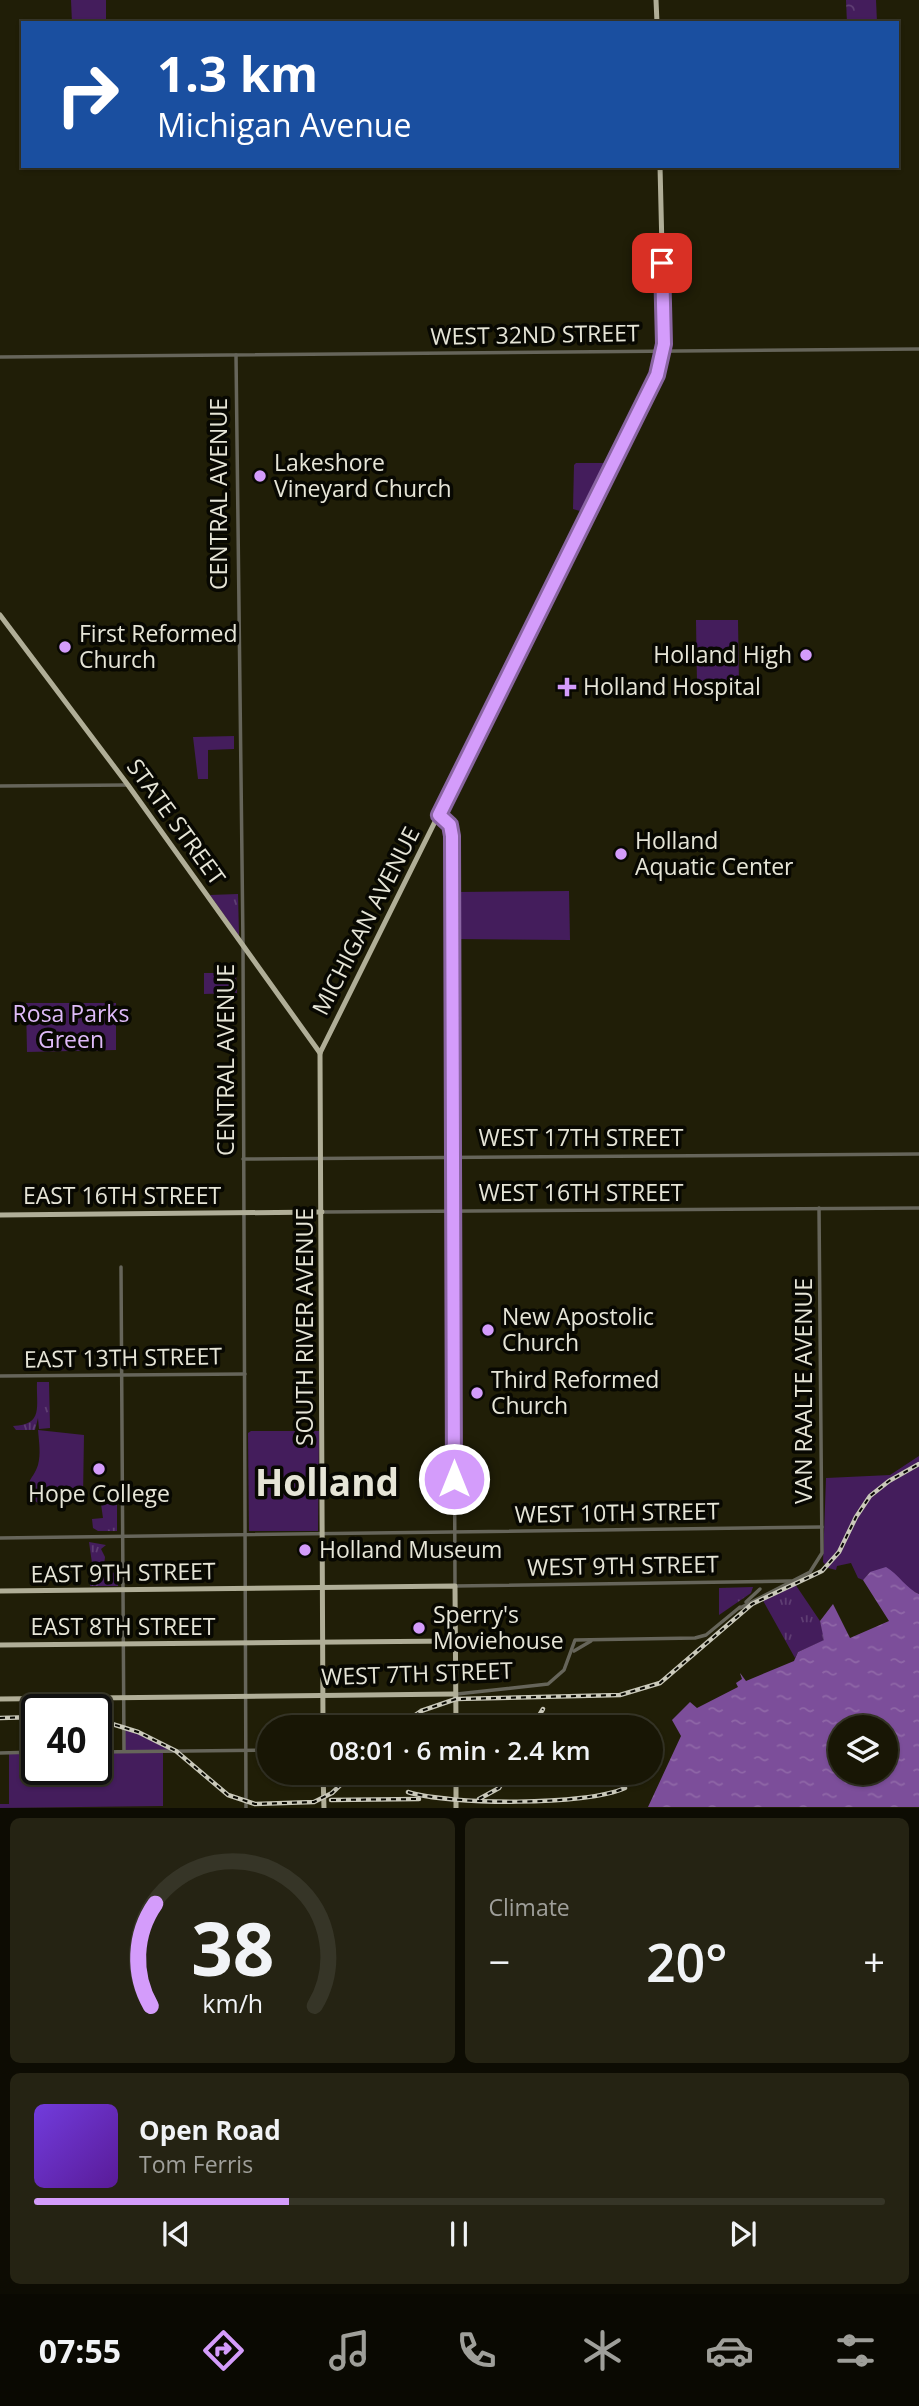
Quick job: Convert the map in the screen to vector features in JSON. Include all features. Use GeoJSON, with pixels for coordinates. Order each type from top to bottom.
{"type":"FeatureCollection","features":[{"type":"Feature","properties":{"kind":"main road"},"geometry":{"type":"LineString","coordinates":[[656,0],[657,21]]}},
{"type":"Feature","properties":{"kind":"main road"},"geometry":{"type":"LineString","coordinates":[[660,168],[663,351]]}},
{"type":"Feature","properties":{"kind":"main road","name":"MICHIGAN AVENUE"},"geometry":{"type":"LineString","coordinates":[[320,1053],[642,406],[663,351]]}},
{"type":"Feature","properties":{"kind":"main road","name":"STATE STREET"},"geometry":{"type":"LineString","coordinates":[[0,615],[128,785],[320,1053]]}},
{"type":"Feature","properties":{"kind":"main road","name":"SOUTH RIVER AVENUE"},"geometry":{"type":"LineString","coordinates":[[320,1053],[323,1715]]}},
{"type":"Feature","properties":{"kind":"main road","name":"WEST 16TH STREET"},"geometry":{"type":"LineString","coordinates":[[244,1213],[322,1212]]}},
{"type":"Feature","properties":{"kind":"main road","name":"EAST 16TH STREET"},"geometry":{"type":"LineString","coordinates":[[0,1215],[244,1213]]}},
{"type":"Feature","properties":{"kind":"main road"},"geometry":{"type":"LineString","coordinates":[[455,1586],[456,1715]]}},
{"type":"Feature","properties":{"kind":"main road","name":"WEST 9TH STREET"},"geometry":{"type":"LineString","coordinates":[[245,1589],[455,1586]]}},
{"type":"Feature","properties":{"kind":"main road","name":"EAST 9TH STREET"},"geometry":{"type":"LineString","coordinates":[[0,1591],[245,1589]]}},
{"type":"Feature","properties":{"kind":"main road","name":"EAST 8TH STREET"},"geometry":{"type":"LineString","coordinates":[[0,1645],[455,1641]]}},
{"type":"Feature","properties":{"kind":"main road","name":"WEST 7TH STREET"},"geometry":{"type":"LineString","coordinates":[[0,1699],[456,1695]]}},
{"type":"Feature","properties":{"kind":"main road"},"geometry":{"type":"LineString","coordinates":[[323,1785],[324,1808]]}},
{"type":"Feature","properties":{"kind":"main road"},"geometry":{"type":"LineString","coordinates":[[456,1785],[456,1808]]}},
{"type":"Feature","properties":{"kind":"street","name":"WEST 32ND STREET"},"geometry":{"type":"LineString","coordinates":[[0,357],[919,349]]}},
{"type":"Feature","properties":{"kind":"street","name":"CENTRAL AVENUE"},"geometry":{"type":"LineString","coordinates":[[236,355],[243,944],[246,1808]]}},
{"type":"Feature","properties":{"kind":"street"},"geometry":{"type":"LineString","coordinates":[[0,786],[128,785]]}},
{"type":"Feature","properties":{"kind":"street"},"geometry":{"type":"LineString","coordinates":[[439,815],[450,825],[452,836],[455,1586]]}},
{"type":"Feature","properties":{"kind":"street","name":"WEST 17TH STREET"},"geometry":{"type":"LineString","coordinates":[[243,1159],[919,1154]]}},
{"type":"Feature","properties":{"kind":"street","name":"VAN RAALTE AVENUE"},"geometry":{"type":"LineString","coordinates":[[791,1581],[812,1570],[822,1553],[819,1208]]}},
{"type":"Feature","properties":{"kind":"street","name":"WEST 16TH STREET"},"geometry":{"type":"LineString","coordinates":[[322,1212],[919,1208]]}},
{"type":"Feature","properties":{"kind":"street"},"geometry":{"type":"LineString","coordinates":[[121,1267],[124,1751]]}},
{"type":"Feature","properties":{"kind":"street","name":"EAST 13TH STREET"},"geometry":{"type":"LineString","coordinates":[[0,1376],[245,1374]]}},
{"type":"Feature","properties":{"kind":"street","name":"WEST 10TH STREET"},"geometry":{"type":"LineString","coordinates":[[0,1538],[822,1528]]}},
{"type":"Feature","properties":{"kind":"street"},"geometry":{"type":"LineString","coordinates":[[593,1640],[695,1638],[706,1634],[761,1591],[791,1581]]}},
{"type":"Feature","properties":{"kind":"street","name":"WEST 9TH STREET"},"geometry":{"type":"LineString","coordinates":[[455,1586],[791,1581]]}},
{"type":"Feature","properties":{"kind":"street"},"geometry":{"type":"LineString","coordinates":[[754,1582],[761,1591]]}},
{"type":"Feature","properties":{"kind":"street","name":"WEST 7TH STREET"},"geometry":{"type":"LineString","coordinates":[[456,1695],[545,1685],[564,1670],[575,1640],[593,1640]]}},
{"type":"Feature","properties":{"kind":"street","name":"WEST 7TH STREET"},"geometry":{"type":"LineString","coordinates":[[572,1652],[593,1640]]}},
{"type":"Feature","properties":{"kind":"street"},"geometry":{"type":"LineString","coordinates":[[112,1751],[257,1750]]}},
{"type":"Feature","properties":{"kind":"street"},"geometry":{"type":"LineString","coordinates":[[0,1753],[21,1752]]}},
{"type":"Feature","properties":{"kind":"green space"},"geometry":{"type":"Polygon","coordinates":[[[71,0],[106,0],[106,21],[72,21],[71,0]]]}},
{"type":"Feature","properties":{"kind":"green space"},"geometry":{"type":"Polygon","coordinates":[[[846,0],[876,0],[877,21],[847,21],[846,0]]]}},
{"type":"Feature","properties":{"kind":"green space"},"geometry":{"type":"Polygon","coordinates":[[[576,463],[604,463],[607,467],[583,512],[573,509],[576,463]]]}},
{"type":"Feature","properties":{"kind":"green space"},"geometry":{"type":"Polygon","coordinates":[[[696,620],[738,620],[739,685],[697,685],[696,620]]]}},
{"type":"Feature","properties":{"kind":"green space"},"geometry":{"type":"Polygon","coordinates":[[[234,736],[234,749],[208,750],[208,779],[198,779],[193,737],[234,736]]]}},
{"type":"Feature","properties":{"kind":"green space"},"geometry":{"type":"Polygon","coordinates":[[[569,891],[570,940],[454,939],[454,895],[457,892],[569,891]]]}},
{"type":"Feature","properties":{"kind":"green space"},"geometry":{"type":"Polygon","coordinates":[[[238,894],[239,936],[210,895],[238,894]]]}},
{"type":"Feature","properties":{"kind":"green space"},"geometry":{"type":"Polygon","coordinates":[[[204,973],[236,973],[237,993],[204,994],[204,973]]]}},
{"type":"Feature","properties":{"kind":"green space","name":"Rosa Parks Green"},"geometry":{"type":"Polygon","coordinates":[[[26,1003],[116,1003],[116,1050],[27,1052],[26,1003]]]}},
{"type":"Feature","properties":{"kind":"green space"},"geometry":{"type":"Polygon","coordinates":[[[37,1382],[49,1382],[50,1428],[39,1429],[38,1418],[35,1430],[16,1430],[13,1426],[23,1425],[34,1418],[37,1382]]]}},
{"type":"Feature","properties":{"kind":"green space"},"geometry":{"type":"Polygon","coordinates":[[[38,1430],[84,1435],[83,1497],[45,1497],[38,1503],[29,1497],[29,1482],[39,1461],[38,1430]]]}},
{"type":"Feature","properties":{"kind":"green space"},"geometry":{"type":"Polygon","coordinates":[[[319,1431],[318,1531],[249,1531],[248,1433],[319,1431]]]}},
{"type":"Feature","properties":{"kind":"green space"},"geometry":{"type":"Polygon","coordinates":[[[919,1456],[919,1594],[870,1572],[863,1580],[858,1578],[851,1563],[837,1566],[836,1570],[828,1568],[823,1562],[826,1478],[890,1475],[919,1456]]]}},
{"type":"Feature","properties":{"kind":"green space"},"geometry":{"type":"Polygon","coordinates":[[[101,1504],[117,1504],[117,1531],[98,1531],[93,1528],[92,1519],[103,1518],[101,1504]]]}},
{"type":"Feature","properties":{"kind":"green space"},"geometry":{"type":"Polygon","coordinates":[[[89,1542],[106,1545],[101,1549],[105,1557],[103,1574],[118,1572],[118,1586],[90,1586],[92,1563],[89,1542]]]}},
{"type":"Feature","properties":{"kind":"green space"},"geometry":{"type":"Polygon","coordinates":[[[795,1584],[820,1621],[825,1640],[798,1652],[795,1658],[761,1597],[795,1584]]]}},
{"type":"Feature","properties":{"kind":"green space"},"geometry":{"type":"Polygon","coordinates":[[[753,1587],[751,1593],[719,1615],[719,1588],[753,1587]]]}},
{"type":"Feature","properties":{"kind":"green space"},"geometry":{"type":"Polygon","coordinates":[[[124,1727],[175,1751],[163,1751],[163,1806],[0,1808],[0,1804],[9,1804],[9,1753],[21,1753],[21,1785],[112,1785],[112,1751],[124,1751],[124,1727]]]}},
{"type":"Feature","properties":{"kind":"water"},"geometry":{"type":"Polygon","coordinates":[[[886,1567],[919,1594],[919,1807],[648,1807],[658,1785],[663,1785],[663,1775],[681,1736],[672,1720],[690,1702],[697,1708],[738,1687],[736,1683],[742,1679],[740,1673],[746,1681],[794,1661],[798,1652],[824,1640],[820,1621],[833,1604],[850,1638],[889,1621],[863,1580],[870,1572],[886,1567]]]}},
{"type":"Feature","properties":{"kind":"railway"},"geometry":{"type":"LineString","coordinates":[[415,1715],[456,1699],[620,1695],[660,1683],[752,1604],[822,1571],[839,1552],[870,1496],[889,1481],[919,1464]]}},
{"type":"Feature","properties":{"kind":"railway"},"geometry":{"type":"LineString","coordinates":[[539,1715],[543,1709]]}},
{"type":"Feature","properties":{"kind":"railway"},"geometry":{"type":"LineString","coordinates":[[0,1718],[21,1717]]}},
{"type":"Feature","properties":{"kind":"railway"},"geometry":{"type":"LineString","coordinates":[[112,1724],[138,1732],[176,1751],[228,1795],[255,1804],[314,1802],[332,1793],[340,1785]]}},
{"type":"Feature","properties":{"kind":"railway"},"geometry":{"type":"LineString","coordinates":[[479,1799],[501,1785]]}},
{"type":"Feature","properties":{"kind":"railway"},"geometry":{"type":"LineString","coordinates":[[408,1792],[453,1799],[517,1802],[581,1798],[625,1788]]}},
{"type":"Feature","properties":{"kind":"railway"},"geometry":{"type":"LineString","coordinates":[[331,1800],[419,1799]]}},
{"type":"Feature","properties":{"kind":"place","name":"Lakeshore Vineyard Church"},"geometry":{"type":"Point","coordinates":[260,476]}},
{"type":"Feature","properties":{"kind":"place","name":"First Reformed Church"},"geometry":{"type":"Point","coordinates":[65,647]}},
{"type":"Feature","properties":{"kind":"place","name":"Holland High"},"geometry":{"type":"Point","coordinates":[806,655]}},
{"type":"Feature","properties":{"kind":"place","name":"Holland Hospital"},"geometry":{"type":"Point","coordinates":[567,687]}},
{"type":"Feature","properties":{"kind":"place","name":"Holland Aquatic Center"},"geometry":{"type":"Point","coordinates":[621,854]}},
{"type":"Feature","properties":{"kind":"place","name":"New Apostolic Church"},"geometry":{"type":"Point","coordinates":[488,1330]}},
{"type":"Feature","properties":{"kind":"place","name":"Third Reformed Church"},"geometry":{"type":"Point","coordinates":[477,1393]}},
{"type":"Feature","properties":{"kind":"place","name":"Hope College"},"geometry":{"type":"Point","coordinates":[99,1469]}},
{"type":"Feature","properties":{"kind":"place","name":"Holland Museum"},"geometry":{"type":"Point","coordinates":[305,1550]}},
{"type":"Feature","properties":{"kind":"place","name":"Sperry's Moviehouse"},"geometry":{"type":"Point","coordinates":[419,1628]}},
{"type":"Feature","properties":{"kind":"district","name":"Holland"},"geometry":{"type":"Point","coordinates":[327,1483]}},
{"type":"Feature","properties":{"kind":"route"},"geometry":{"type":"LineString","coordinates":[[454,1479],[452,836],[450,825],[439,815],[657,375],[664,344],[662,263]]}}]}
